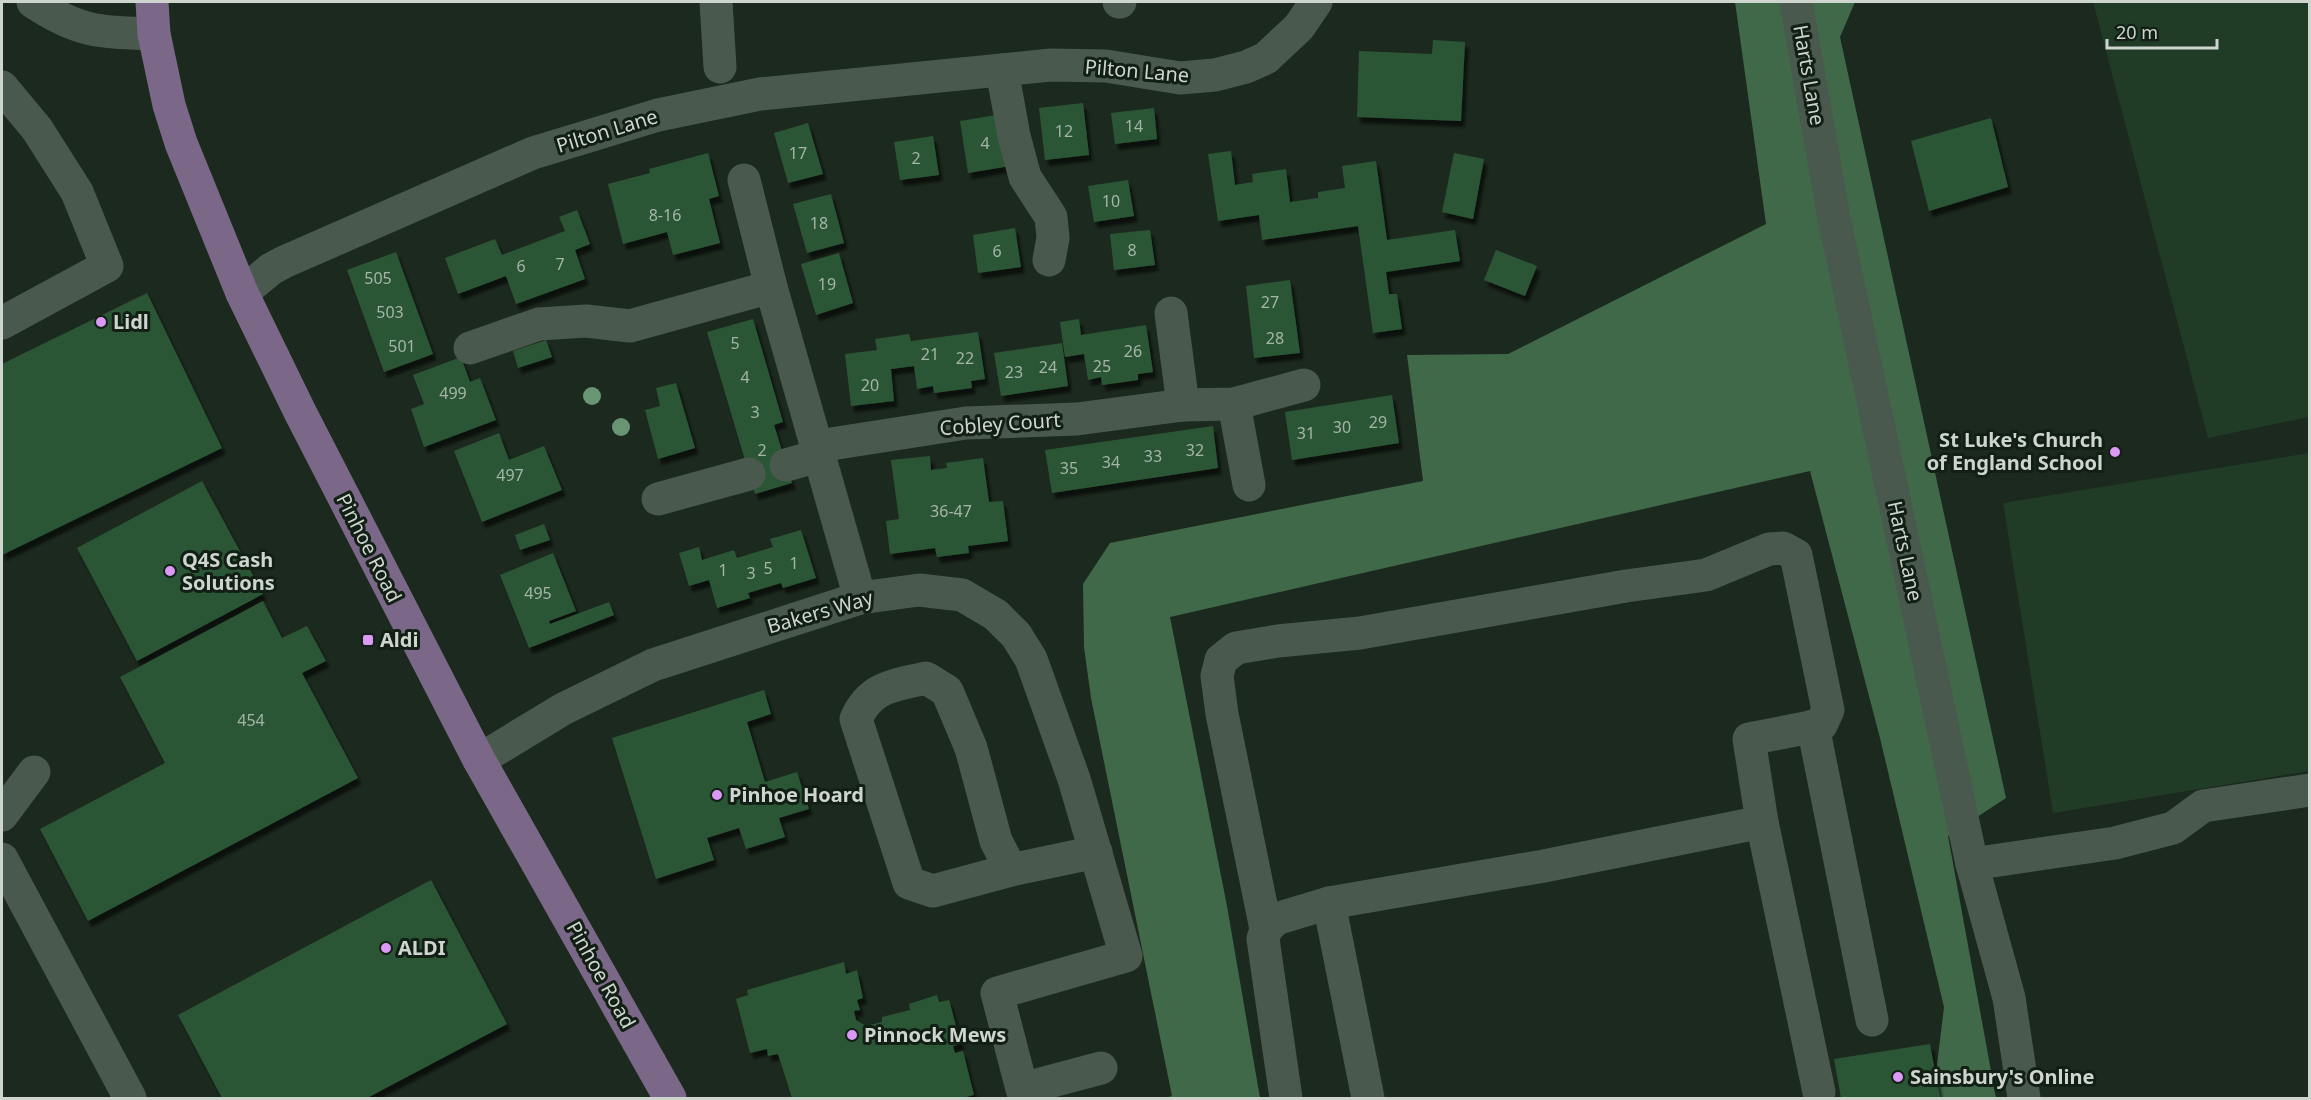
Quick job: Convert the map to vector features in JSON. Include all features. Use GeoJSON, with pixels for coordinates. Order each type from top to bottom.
{"type":"FeatureCollection","features":[{"type":"Feature","properties":{"kind":"main road","name":"Pinhoe Road"},"geometry":{"type":"LineString","coordinates":[[152,2],[154,34],[169,105],[181,143],[242,293],[326,464],[479,760],[670,1098]]}},
{"type":"Feature","properties":{"kind":"street"},"geometry":{"type":"LineString","coordinates":[[33,2],[71,24],[97,32],[154,34]]}},
{"type":"Feature","properties":{"kind":"street"},"geometry":{"type":"LineString","coordinates":[[716,2],[720,67]]}},
{"type":"Feature","properties":{"kind":"street","name":"Pilton Lane"},"geometry":{"type":"LineString","coordinates":[[242,293],[271,269],[284,262],[533,153],[658,115],[723,101],[796,90],[1051,65],[1106,66],[1180,78],[1215,75],[1246,67],[1266,58],[1299,27],[1316,2]]}},
{"type":"Feature","properties":{"kind":"street","name":"Harts Lane"},"geometry":{"type":"LineString","coordinates":[[1796,2],[1834,218],[1972,864],[2009,998],[2024,1098]]}},
{"type":"Feature","properties":{"kind":"street"},"geometry":{"type":"LineString","coordinates":[[1002,70],[1014,136],[1025,177],[1051,217],[1053,238],[1049,260]]}},
{"type":"Feature","properties":{"kind":"street"},"geometry":{"type":"LineString","coordinates":[[2,87],[37,129],[77,192],[107,266],[2,323]]}},
{"type":"Feature","properties":{"kind":"street"},"geometry":{"type":"LineString","coordinates":[[744,180],[771,287],[860,598]]}},
{"type":"Feature","properties":{"kind":"street"},"geometry":{"type":"LineString","coordinates":[[470,348],[539,324],[586,321],[630,326],[771,287]]}},
{"type":"Feature","properties":{"kind":"street"},"geometry":{"type":"LineString","coordinates":[[1172,313],[1183,405]]}},
{"type":"Feature","properties":{"kind":"street","name":"Cobley Court"},"geometry":{"type":"LineString","coordinates":[[786,465],[818,451],[966,423],[1077,419],[1183,405],[1234,405],[1304,385]]}},
{"type":"Feature","properties":{"kind":"street"},"geometry":{"type":"LineString","coordinates":[[1234,405],[1249,485]]}},
{"type":"Feature","properties":{"kind":"street"},"geometry":{"type":"LineString","coordinates":[[658,499],[749,474]]}},
{"type":"Feature","properties":{"kind":"street"},"geometry":{"type":"LineString","coordinates":[[1286,1098],[1263,939],[1266,929],[1222,714],[1217,676],[1221,660],[1236,648],[1278,641],[1360,633],[1626,586],[1706,575],[1769,549],[1783,548],[1797,555],[1828,710],[1821,725],[1749,739],[1762,822],[1818,1095]]}},
{"type":"Feature","properties":{"kind":"street","name":"Bakers Way"},"geometry":{"type":"LineString","coordinates":[[479,760],[563,709],[653,665],[860,598],[919,590],[962,595],[996,615],[1016,635],[1031,659],[1074,779],[1126,956],[997,993],[1022,1089],[1101,1068]]}},
{"type":"Feature","properties":{"kind":"street"},"geometry":{"type":"LineString","coordinates":[[1011,870],[996,841],[970,747],[947,691],[926,678],[878,690],[864,702],[856,719],[909,883],[933,891],[1011,870],[1096,852]]}},
{"type":"Feature","properties":{"kind":"street"},"geometry":{"type":"LineString","coordinates":[[1813,726],[1872,1020]]}},
{"type":"Feature","properties":{"kind":"street"},"geometry":{"type":"LineString","coordinates":[[2,815],[34,772]]}},
{"type":"Feature","properties":{"kind":"street"},"geometry":{"type":"LineString","coordinates":[[1972,864],[2115,843],[2173,828],[2203,806],[2310,790]]}},
{"type":"Feature","properties":{"kind":"street"},"geometry":{"type":"LineString","coordinates":[[1266,929],[1276,919],[1329,903],[1544,866],[1762,822]]}},
{"type":"Feature","properties":{"kind":"street"},"geometry":{"type":"LineString","coordinates":[[2,859],[130,1098]]}},
{"type":"Feature","properties":{"kind":"street"},"geometry":{"type":"LineString","coordinates":[[1329,903],[1368,1098]]}},
{"type":"Feature","properties":{"kind":"green space"},"geometry":{"type":"Polygon","coordinates":[[[1735,2],[1855,2],[1840,37],[2006,798],[1948,836],[1996,1098],[1933,1098],[1944,1007],[1880,738],[1810,471],[1170,617],[1227,906],[1260,1098],[1164,1098],[1172,1096],[1091,698],[1084,647],[1083,584],[1110,543],[1423,481],[1407,355],[1508,354],[1766,224],[1735,2]]]}},
{"type":"Feature","properties":{"kind":"green space"},"geometry":{"type":"Polygon","coordinates":[[[2093,2],[2309,2],[2309,417],[2208,438],[2093,2]]]}},
{"type":"Feature","properties":{"kind":"green space"},"geometry":{"type":"Polygon","coordinates":[[[2309,453],[2309,771],[2053,813],[2003,503],[2309,453]]]}},
{"type":"Feature","properties":{"kind":"building"},"geometry":{"type":"Polygon","coordinates":[[[1433,40],[1465,42],[1461,121],[1357,117],[1359,51],[1432,54],[1433,40]]]}},
{"type":"Feature","properties":{"kind":"building"},"geometry":{"type":"Polygon","coordinates":[[[1083,103],[1089,155],[1045,160],[1039,108],[1083,103]]]}},
{"type":"Feature","properties":{"kind":"building"},"geometry":{"type":"Polygon","coordinates":[[[1154,108],[1157,139],[1115,144],[1111,113],[1154,108]]]}},
{"type":"Feature","properties":{"kind":"building"},"geometry":{"type":"Polygon","coordinates":[[[1002,114],[1010,166],[968,173],[960,121],[1002,114]]]}},
{"type":"Feature","properties":{"kind":"building"},"geometry":{"type":"Polygon","coordinates":[[[1991,118],[2008,187],[1929,211],[1911,141],[1991,118]]]}},
{"type":"Feature","properties":{"kind":"building"},"geometry":{"type":"Polygon","coordinates":[[[808,123],[823,174],[788,183],[774,133],[808,123]]]}},
{"type":"Feature","properties":{"kind":"building"},"geometry":{"type":"Polygon","coordinates":[[[933,136],[939,175],[900,180],[894,142],[933,136]]]}},
{"type":"Feature","properties":{"kind":"building"},"geometry":{"type":"Polygon","coordinates":[[[1231,151],[1235,185],[1253,182],[1252,174],[1286,169],[1290,202],[1318,198],[1318,192],[1345,188],[1342,166],[1376,161],[1387,240],[1455,230],[1460,261],[1386,272],[1389,294],[1397,294],[1402,329],[1373,333],[1358,226],[1262,240],[1259,215],[1218,221],[1208,154],[1231,151]]]}},
{"type":"Feature","properties":{"kind":"building"},"geometry":{"type":"Polygon","coordinates":[[[708,153],[719,196],[709,199],[720,243],[673,255],[667,232],[623,244],[608,184],[650,173],[649,169],[708,153]]]}},
{"type":"Feature","properties":{"kind":"building"},"geometry":{"type":"Polygon","coordinates":[[[1454,153],[1484,159],[1473,219],[1442,212],[1454,153]]]}},
{"type":"Feature","properties":{"kind":"building"},"geometry":{"type":"Polygon","coordinates":[[[1128,180],[1134,216],[1094,222],[1088,186],[1128,180]]]}},
{"type":"Feature","properties":{"kind":"building"},"geometry":{"type":"Polygon","coordinates":[[[831,194],[844,243],[807,253],[793,204],[831,194]]]}},
{"type":"Feature","properties":{"kind":"building"},"geometry":{"type":"Polygon","coordinates":[[[577,210],[590,244],[575,250],[585,279],[516,304],[506,276],[458,294],[445,258],[495,239],[502,255],[565,231],[559,217],[577,210]]]}},
{"type":"Feature","properties":{"kind":"building"},"geometry":{"type":"Polygon","coordinates":[[[1015,228],[1021,267],[978,273],[973,235],[1015,228]]]}},
{"type":"Feature","properties":{"kind":"building"},"geometry":{"type":"Polygon","coordinates":[[[1150,230],[1155,265],[1114,270],[1110,234],[1150,230]]]}},
{"type":"Feature","properties":{"kind":"building"},"geometry":{"type":"Polygon","coordinates":[[[1496,250],[1537,266],[1525,296],[1484,280],[1496,250]]]}},
{"type":"Feature","properties":{"kind":"building"},"geometry":{"type":"Polygon","coordinates":[[[396,252],[433,354],[384,372],[347,270],[396,252]]]}},
{"type":"Feature","properties":{"kind":"building"},"geometry":{"type":"Polygon","coordinates":[[[839,253],[853,303],[816,315],[801,264],[839,253]]]}},
{"type":"Feature","properties":{"kind":"building"},"geometry":{"type":"Polygon","coordinates":[[[1290,280],[1300,353],[1254,358],[1246,286],[1290,280]]]}},
{"type":"Feature","properties":{"kind":"building"},"geometry":{"type":"Polygon","coordinates":[[[147,293],[222,448],[2,555],[2,364],[147,293]]]}},
{"type":"Feature","properties":{"kind":"building"},"geometry":{"type":"Polygon","coordinates":[[[753,319],[783,422],[774,425],[792,483],[755,494],[707,332],[753,319]]]}},
{"type":"Feature","properties":{"kind":"building"},"geometry":{"type":"Polygon","coordinates":[[[1079,319],[1081,335],[1146,325],[1153,372],[1138,374],[1138,380],[1102,385],[1101,377],[1088,380],[1084,354],[1065,357],[1060,322],[1079,319]]]}},
{"type":"Feature","properties":{"kind":"building"},"geometry":{"type":"Polygon","coordinates":[[[978,332],[985,379],[971,381],[972,388],[934,393],[933,386],[917,389],[914,366],[891,369],[894,401],[851,406],[845,354],[877,350],[875,339],[909,334],[911,341],[978,332]]]}},
{"type":"Feature","properties":{"kind":"building"},"geometry":{"type":"Polygon","coordinates":[[[546,340],[552,357],[518,368],[513,351],[546,340]]]}},
{"type":"Feature","properties":{"kind":"building"},"geometry":{"type":"Polygon","coordinates":[[[1062,343],[1068,386],[1001,396],[994,353],[1062,343]]]}},
{"type":"Feature","properties":{"kind":"building"},"geometry":{"type":"Polygon","coordinates":[[[461,357],[470,382],[480,378],[496,420],[424,447],[411,409],[424,404],[413,375],[461,357]]]}},
{"type":"Feature","properties":{"kind":"building"},"geometry":{"type":"Polygon","coordinates":[[[676,383],[695,448],[658,459],[645,410],[660,406],[656,388],[676,383]]]}},
{"type":"Feature","properties":{"kind":"building"},"geometry":{"type":"Polygon","coordinates":[[[1392,395],[1399,443],[1292,460],[1285,412],[1392,395]]]}},
{"type":"Feature","properties":{"kind":"building"},"geometry":{"type":"Polygon","coordinates":[[[1213,426],[1218,468],[1052,493],[1045,450],[1213,426]]]}},
{"type":"Feature","properties":{"kind":"building"},"geometry":{"type":"Polygon","coordinates":[[[499,433],[509,460],[544,446],[562,490],[482,522],[454,451],[499,433]]]}},
{"type":"Feature","properties":{"kind":"building"},"geometry":{"type":"Polygon","coordinates":[[[930,456],[931,470],[947,468],[946,463],[983,458],[989,502],[1003,501],[1008,541],[968,546],[969,553],[937,557],[935,548],[890,554],[886,521],[899,519],[891,460],[930,456]]]}},
{"type":"Feature","properties":{"kind":"building","name":"Q4S Cash Solutions"},"geometry":{"type":"Polygon","coordinates":[[[202,481],[263,594],[137,661],[77,548],[202,481]]]}},
{"type":"Feature","properties":{"kind":"building"},"geometry":{"type":"Polygon","coordinates":[[[544,524],[550,540],[520,550],[515,535],[544,524]]]}},
{"type":"Feature","properties":{"kind":"building"},"geometry":{"type":"Polygon","coordinates":[[[801,530],[816,578],[783,588],[781,583],[748,593],[750,598],[717,608],[709,580],[689,586],[679,553],[699,547],[702,560],[734,550],[737,558],[773,547],[770,539],[801,530]]]}},
{"type":"Feature","properties":{"kind":"building"},"geometry":{"type":"Polygon","coordinates":[[[553,553],[576,611],[549,621],[550,624],[609,602],[614,615],[529,648],[500,575],[553,553]]]}},
{"type":"Feature","properties":{"kind":"building"},"geometry":{"type":"Polygon","coordinates":[[[263,601],[282,638],[307,626],[326,661],[302,673],[358,778],[88,921],[40,829],[165,763],[120,677],[263,601]]]}},
{"type":"Feature","properties":{"kind":"building","name":"Pinhoe Hoard"},"geometry":{"type":"Polygon","coordinates":[[[764,690],[771,714],[747,722],[765,782],[797,772],[809,809],[779,818],[785,837],[746,849],[739,828],[707,838],[714,860],[656,879],[612,738],[764,690]]]}},
{"type":"Feature","properties":{"kind":"building","name":"ALDI"},"geometry":{"type":"Polygon","coordinates":[[[431,880],[507,1024],[367,1098],[222,1098],[178,1015],[431,880]]]}},
{"type":"Feature","properties":{"kind":"building","name":"Pinnock Mews"},"geometry":{"type":"Polygon","coordinates":[[[844,962],[846,974],[857,970],[863,998],[857,1000],[860,1010],[854,1011],[856,1020],[866,1026],[882,1022],[882,1017],[910,1010],[909,1004],[937,995],[939,1002],[949,1000],[961,1044],[953,1046],[955,1053],[963,1051],[974,1095],[962,1098],[792,1098],[778,1054],[768,1056],[767,1049],[750,1053],[736,999],[748,995],[747,990],[844,962]]]}},
{"type":"Feature","properties":{"kind":"building","name":"Sainsbury's Online"},"geometry":{"type":"Polygon","coordinates":[[[1930,1044],[1940,1098],[1841,1098],[1834,1059],[1930,1044]]]}},
{"type":"Feature","properties":{"kind":"place","name":"Lidl"},"geometry":{"type":"Point","coordinates":[101,322]}},
{"type":"Feature","properties":{"kind":"place","name":"St Luke's Church of England School"},"geometry":{"type":"Point","coordinates":[2115,452]}},
{"type":"Feature","properties":{"kind":"place","name":"Q4S Cash Solutions"},"geometry":{"type":"Point","coordinates":[170,571]}},
{"type":"Feature","properties":{"kind":"place","name":"Aldi"},"geometry":{"type":"Point","coordinates":[368,640]}},
{"type":"Feature","properties":{"kind":"place","name":"Pinhoe Hoard"},"geometry":{"type":"Point","coordinates":[717,795]}},
{"type":"Feature","properties":{"kind":"place","name":"ALDI"},"geometry":{"type":"Point","coordinates":[386,948]}},
{"type":"Feature","properties":{"kind":"place","name":"Pinnock Mews"},"geometry":{"type":"Point","coordinates":[852,1035]}},
{"type":"Feature","properties":{"kind":"place","name":"Sainsbury's Online"},"geometry":{"type":"Point","coordinates":[1898,1077]}}]}
